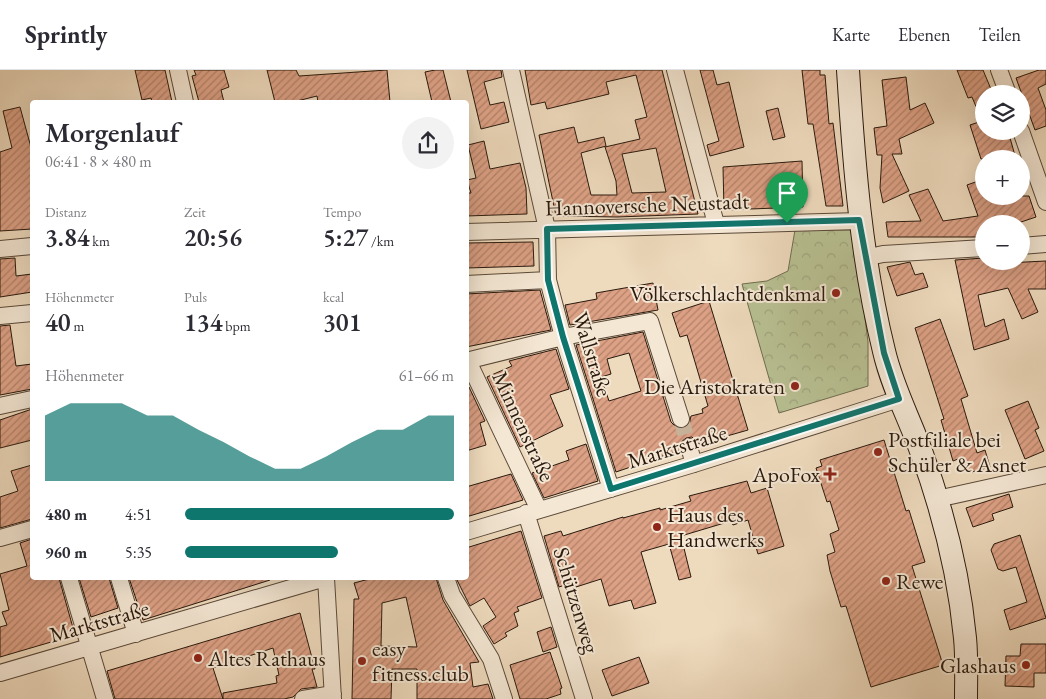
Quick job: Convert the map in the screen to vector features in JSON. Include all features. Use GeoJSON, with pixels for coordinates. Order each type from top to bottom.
{"type":"FeatureCollection","features":[{"type":"Feature","properties":{"kind":"main road"},"geometry":{"type":"LineString","coordinates":[[848,70],[859,220],[864,258],[884,353],[899,399],[921,450],[955,570],[965,640],[966,699]]}},
{"type":"Feature","properties":{"kind":"street"},"geometry":{"type":"LineString","coordinates":[[178,70],[185,100]]}},
{"type":"Feature","properties":{"kind":"street","name":"Wallstraße"},"geometry":{"type":"LineString","coordinates":[[511,70],[547,229],[548,280],[563,337],[611,489]]}},
{"type":"Feature","properties":{"kind":"street"},"geometry":{"type":"LineString","coordinates":[[675,70],[716,224]]}},
{"type":"Feature","properties":{"kind":"street"},"geometry":{"type":"LineString","coordinates":[[999,70],[1005,85]]}},
{"type":"Feature","properties":{"kind":"street"},"geometry":{"type":"LineString","coordinates":[[1024,140],[1046,202]]}},
{"type":"Feature","properties":{"kind":"street","name":"Hannoversche Neustadt"},"geometry":{"type":"LineString","coordinates":[[469,232],[859,220]]}},
{"type":"Feature","properties":{"kind":"street"},"geometry":{"type":"LineString","coordinates":[[1030,245],[1046,244]]}},
{"type":"Feature","properties":{"kind":"street"},"geometry":{"type":"LineString","coordinates":[[0,249],[30,246]]}},
{"type":"Feature","properties":{"kind":"street"},"geometry":{"type":"LineString","coordinates":[[864,258],[883,254],[975,249]]}},
{"type":"Feature","properties":{"kind":"street"},"geometry":{"type":"LineString","coordinates":[[469,284],[548,280]]}},
{"type":"Feature","properties":{"kind":"street"},"geometry":{"type":"LineString","coordinates":[[0,316],[30,313]]}},
{"type":"Feature","properties":{"kind":"street"},"geometry":{"type":"LineString","coordinates":[[469,360],[563,337],[650,321],[681,419]]}},
{"type":"Feature","properties":{"kind":"street","name":"Minnenstraße"},"geometry":{"type":"LineString","coordinates":[[469,366],[532,512]]}},
{"type":"Feature","properties":{"kind":"street"},"geometry":{"type":"LineString","coordinates":[[0,406],[30,399]]}},
{"type":"Feature","properties":{"kind":"street","name":"Marktstraße"},"geometry":{"type":"LineString","coordinates":[[469,531],[694,464],[899,399]]}},
{"type":"Feature","properties":{"kind":"street"},"geometry":{"type":"LineString","coordinates":[[689,447],[694,464]]}},
{"type":"Feature","properties":{"kind":"street"},"geometry":{"type":"LineString","coordinates":[[936,500],[1046,475]]}},
{"type":"Feature","properties":{"kind":"street","name":"Schützenweg"},"geometry":{"type":"LineString","coordinates":[[532,512],[584,699]]}},
{"type":"Feature","properties":{"kind":"street"},"geometry":{"type":"LineString","coordinates":[[0,538],[30,530]]}},
{"type":"Feature","properties":{"kind":"street"},"geometry":{"type":"LineString","coordinates":[[70,580],[105,699]]}},
{"type":"Feature","properties":{"kind":"street"},"geometry":{"type":"LineString","coordinates":[[120,580],[136,634]]}},
{"type":"Feature","properties":{"kind":"street","name":"Marktstraße"},"geometry":{"type":"LineString","coordinates":[[0,673],[319,580]]}},
{"type":"Feature","properties":{"kind":"street"},"geometry":{"type":"LineString","coordinates":[[303,699],[333,696],[326,580]]}},
{"type":"Feature","properties":{"kind":"street"},"geometry":{"type":"LineString","coordinates":[[447,580],[452,595],[491,659],[504,699]]}},
{"type":"Feature","properties":{"kind":"green space"},"geometry":{"type":"Polygon","coordinates":[[[795,230],[854,230],[868,342],[868,386],[779,413],[742,284],[767,281],[788,271],[795,230]]]}},
{"type":"Feature","properties":{"kind":"building"},"geometry":{"type":"Polygon","coordinates":[[[135,70],[165,70],[172,100],[152,100],[151,98],[142,100],[135,70]]]}},
{"type":"Feature","properties":{"kind":"building"},"geometry":{"type":"Polygon","coordinates":[[[194,70],[224,70],[229,87],[221,90],[224,100],[198,100],[192,76],[196,75],[194,70]]]}},
{"type":"Feature","properties":{"kind":"building"},"geometry":{"type":"Polygon","coordinates":[[[267,70],[296,70],[299,76],[387,70],[390,100],[318,100],[317,96],[301,100],[274,100],[267,70]]]}},
{"type":"Feature","properties":{"kind":"building"},"geometry":{"type":"Polygon","coordinates":[[[443,70],[450,100],[432,100],[425,72],[443,70]]]}},
{"type":"Feature","properties":{"kind":"building"},"geometry":{"type":"Polygon","coordinates":[[[467,70],[501,70],[502,77],[484,82],[490,105],[504,102],[509,122],[481,129],[467,70]]]}},
{"type":"Feature","properties":{"kind":"building"},"geometry":{"type":"Polygon","coordinates":[[[525,70],[662,70],[698,214],[617,217],[556,216],[539,135],[574,127],[578,143],[604,137],[606,146],[581,153],[591,195],[617,195],[616,181],[605,147],[640,139],[635,120],[647,117],[636,75],[606,82],[609,94],[547,109],[545,102],[531,105],[525,70]],[[656,148],[622,154],[632,193],[666,192],[656,148]]]}},
{"type":"Feature","properties":{"kind":"building"},"geometry":{"type":"Polygon","coordinates":[[[700,70],[713,70],[717,85],[729,82],[744,147],[710,156],[707,145],[719,141],[700,70]]]}},
{"type":"Feature","properties":{"kind":"building"},"geometry":{"type":"Polygon","coordinates":[[[802,70],[820,70],[820,75],[825,75],[829,124],[833,123],[843,206],[826,206],[813,124],[808,124],[802,70]]]}},
{"type":"Feature","properties":{"kind":"building"},"geometry":{"type":"Polygon","coordinates":[[[957,70],[983,70],[989,85],[975,85],[975,104],[972,97],[968,98],[957,70]]]}},
{"type":"Feature","properties":{"kind":"building"},"geometry":{"type":"Polygon","coordinates":[[[1039,70],[1046,70],[1046,84],[1038,88],[1046,110],[1046,126],[1035,130],[1030,116],[1030,85],[1019,85],[1016,78],[1039,70]]]}},
{"type":"Feature","properties":{"kind":"building"},"geometry":{"type":"Polygon","coordinates":[[[906,77],[910,110],[925,103],[934,123],[899,139],[902,154],[892,154],[909,191],[883,203],[880,188],[882,155],[877,155],[874,128],[887,126],[882,80],[906,77]]]}},
{"type":"Feature","properties":{"kind":"building"},"geometry":{"type":"Polygon","coordinates":[[[20,107],[30,144],[30,229],[0,231],[0,152],[12,148],[3,111],[20,107]]]}},
{"type":"Feature","properties":{"kind":"building"},"geometry":{"type":"Polygon","coordinates":[[[778,108],[785,137],[773,140],[766,111],[778,108]]]}},
{"type":"Feature","properties":{"kind":"building"},"geometry":{"type":"Polygon","coordinates":[[[975,123],[975,140],[1011,140],[1013,150],[978,150],[970,125],[975,123]]]}},
{"type":"Feature","properties":{"kind":"building"},"geometry":{"type":"Polygon","coordinates":[[[484,141],[490,169],[520,163],[526,188],[527,214],[469,216],[469,193],[471,193],[469,180],[476,178],[469,145],[484,141]]]}},
{"type":"Feature","properties":{"kind":"building"},"geometry":{"type":"Polygon","coordinates":[[[802,161],[803,207],[724,210],[723,167],[802,161]]]}},
{"type":"Feature","properties":{"kind":"building"},"geometry":{"type":"Polygon","coordinates":[[[975,182],[975,205],[1030,205],[1030,199],[1036,217],[1030,219],[1030,215],[978,215],[967,185],[975,182]]]}},
{"type":"Feature","properties":{"kind":"building"},"geometry":{"type":"Polygon","coordinates":[[[928,189],[943,221],[975,216],[975,237],[888,237],[886,222],[921,221],[909,195],[928,189]]]}},
{"type":"Feature","properties":{"kind":"building"},"geometry":{"type":"Polygon","coordinates":[[[533,242],[534,266],[469,268],[469,243],[533,242]]]}},
{"type":"Feature","properties":{"kind":"building"},"geometry":{"type":"Polygon","coordinates":[[[15,258],[16,276],[30,274],[30,292],[0,297],[0,259],[15,258]]]}},
{"type":"Feature","properties":{"kind":"building"},"geometry":{"type":"Polygon","coordinates":[[[975,259],[975,270],[1030,270],[1030,262],[1046,261],[1046,289],[1028,289],[1038,312],[1022,319],[1008,288],[978,295],[985,327],[1004,319],[1009,339],[974,350],[955,260],[975,259]]]}},
{"type":"Feature","properties":{"kind":"building"},"geometry":{"type":"Polygon","coordinates":[[[910,262],[915,275],[923,273],[928,287],[897,296],[887,267],[910,262]]]}},
{"type":"Feature","properties":{"kind":"building"},"geometry":{"type":"Polygon","coordinates":[[[653,283],[658,310],[570,325],[565,305],[597,299],[596,293],[653,283]]]}},
{"type":"Feature","properties":{"kind":"building"},"geometry":{"type":"Polygon","coordinates":[[[540,290],[551,330],[469,346],[469,294],[540,290]]]}},
{"type":"Feature","properties":{"kind":"building"},"geometry":{"type":"Polygon","coordinates":[[[709,301],[748,430],[699,444],[692,437],[686,438],[679,444],[680,450],[616,472],[576,345],[643,332],[671,422],[678,429],[684,428],[689,425],[691,416],[703,413],[702,409],[708,406],[687,335],[680,337],[672,313],[709,301]],[[629,353],[607,359],[611,374],[601,377],[609,401],[641,391],[629,353]]]}},
{"type":"Feature","properties":{"kind":"building"},"geometry":{"type":"Polygon","coordinates":[[[940,319],[968,396],[961,399],[977,453],[985,450],[990,467],[968,473],[963,457],[953,461],[941,420],[944,419],[915,328],[940,319]]]}},
{"type":"Feature","properties":{"kind":"building"},"geometry":{"type":"Polygon","coordinates":[[[10,325],[16,366],[30,364],[30,389],[0,395],[0,326],[10,325]]]}},
{"type":"Feature","properties":{"kind":"building"},"geometry":{"type":"Polygon","coordinates":[[[556,349],[569,389],[550,395],[563,426],[520,447],[487,377],[512,366],[509,361],[556,349]]]}},
{"type":"Feature","properties":{"kind":"building"},"geometry":{"type":"Polygon","coordinates":[[[469,387],[485,421],[480,423],[486,445],[469,450],[469,387]]]}},
{"type":"Feature","properties":{"kind":"building"},"geometry":{"type":"Polygon","coordinates":[[[1028,401],[1039,428],[1035,430],[1044,451],[1025,459],[1005,410],[1028,401]]]}},
{"type":"Feature","properties":{"kind":"building"},"geometry":{"type":"Polygon","coordinates":[[[30,410],[30,440],[0,448],[0,420],[30,410]]]}},
{"type":"Feature","properties":{"kind":"building"},"geometry":{"type":"Polygon","coordinates":[[[884,440],[906,511],[909,510],[925,562],[912,566],[943,665],[871,687],[846,606],[841,607],[830,571],[827,555],[835,552],[830,534],[839,530],[830,501],[827,502],[816,468],[822,466],[820,460],[884,440]]]}},
{"type":"Feature","properties":{"kind":"building"},"geometry":{"type":"Polygon","coordinates":[[[586,444],[598,481],[544,498],[532,473],[569,460],[566,451],[586,444]]]}},
{"type":"Feature","properties":{"kind":"building"},"geometry":{"type":"Polygon","coordinates":[[[30,466],[30,520],[0,528],[0,497],[18,491],[11,471],[30,466]]]}},
{"type":"Feature","properties":{"kind":"building"},"geometry":{"type":"Polygon","coordinates":[[[511,474],[523,500],[469,516],[469,486],[511,474]]]}},
{"type":"Feature","properties":{"kind":"building"},"geometry":{"type":"Polygon","coordinates":[[[747,481],[751,493],[767,488],[784,546],[758,554],[748,520],[733,525],[731,521],[681,536],[691,577],[679,580],[669,544],[641,552],[656,603],[634,609],[631,600],[609,606],[601,579],[576,587],[574,582],[559,587],[544,536],[561,531],[563,536],[623,517],[660,508],[660,510],[691,501],[689,496],[747,481]]]}},
{"type":"Feature","properties":{"kind":"building"},"geometry":{"type":"Polygon","coordinates":[[[1009,494],[1013,507],[992,514],[994,520],[973,527],[966,508],[1009,494]]]}},
{"type":"Feature","properties":{"kind":"building"},"geometry":{"type":"Polygon","coordinates":[[[521,531],[542,598],[517,607],[519,611],[514,613],[518,626],[505,633],[507,636],[494,644],[483,626],[496,617],[484,598],[470,606],[457,580],[469,580],[469,547],[521,531]]]}},
{"type":"Feature","properties":{"kind":"building"},"geometry":{"type":"Polygon","coordinates":[[[1020,535],[1046,618],[1010,630],[1004,610],[1027,602],[1016,567],[1003,571],[998,569],[991,550],[994,544],[1020,535]]]}},
{"type":"Feature","properties":{"kind":"building"},"geometry":{"type":"Polygon","coordinates":[[[30,540],[30,580],[60,580],[75,635],[0,657],[0,627],[7,625],[2,612],[9,610],[0,574],[27,566],[20,543],[30,540]]]}},
{"type":"Feature","properties":{"kind":"building"},"geometry":{"type":"Polygon","coordinates":[[[80,580],[110,580],[118,608],[91,617],[80,580]]]}},
{"type":"Feature","properties":{"kind":"building"},"geometry":{"type":"Polygon","coordinates":[[[130,580],[270,580],[143,620],[130,580]]]}},
{"type":"Feature","properties":{"kind":"building"},"geometry":{"type":"Polygon","coordinates":[[[365,580],[437,580],[443,600],[479,662],[470,663],[473,687],[488,684],[493,699],[417,699],[417,669],[392,669],[391,699],[352,699],[354,599],[359,599],[354,583],[365,580]],[[406,597],[382,603],[381,646],[417,647],[406,597]]]}},
{"type":"Feature","properties":{"kind":"building"},"geometry":{"type":"Polygon","coordinates":[[[300,613],[315,669],[312,669],[317,687],[301,689],[293,697],[284,699],[115,699],[107,671],[300,613]],[[273,648],[213,668],[223,699],[223,693],[277,683],[276,676],[279,675],[273,648]]]}},
{"type":"Feature","properties":{"kind":"building"},"geometry":{"type":"Polygon","coordinates":[[[551,627],[557,647],[543,652],[537,632],[551,627]]]}},
{"type":"Feature","properties":{"kind":"building","name":"Glashaus"},"geometry":{"type":"Polygon","coordinates":[[[1021,644],[1046,644],[1046,673],[1034,673],[1034,687],[1005,686],[1006,656],[1020,656],[1021,644]]]}},
{"type":"Feature","properties":{"kind":"building"},"geometry":{"type":"Polygon","coordinates":[[[550,652],[562,688],[560,689],[561,694],[546,699],[520,699],[510,665],[550,652]]]}},
{"type":"Feature","properties":{"kind":"building"},"geometry":{"type":"Polygon","coordinates":[[[639,657],[649,683],[612,696],[602,670],[639,657]]]}},
{"type":"Feature","properties":{"kind":"tunnel"},"geometry":{"type":"LineString","coordinates":[[681,419],[689,447]]}},
{"type":"Feature","properties":{"kind":"place","name":"Völkerschlachtdenkmal"},"geometry":{"type":"Point","coordinates":[836,293]}},
{"type":"Feature","properties":{"kind":"place","name":"Die Aristokraten"},"geometry":{"type":"Point","coordinates":[795,386]}},
{"type":"Feature","properties":{"kind":"place","name":"Postfiliale bei Schüler & Asnet"},"geometry":{"type":"Point","coordinates":[878,452]}},
{"type":"Feature","properties":{"kind":"place","name":"ApoFox"},"geometry":{"type":"Point","coordinates":[830,474]}},
{"type":"Feature","properties":{"kind":"place","name":"Haus des Handwerks"},"geometry":{"type":"Point","coordinates":[657,527]}},
{"type":"Feature","properties":{"kind":"place","name":"Rewe"},"geometry":{"type":"Point","coordinates":[886,581]}},
{"type":"Feature","properties":{"kind":"place","name":"Altes Rathaus"},"geometry":{"type":"Point","coordinates":[198,658]}},
{"type":"Feature","properties":{"kind":"place","name":"easy fitness.club"},"geometry":{"type":"Point","coordinates":[362,661]}},
{"type":"Feature","properties":{"kind":"place","name":"Glashaus"},"geometry":{"type":"Point","coordinates":[1026,665]}},
{"type":"Feature","properties":{"kind":"route"},"geometry":{"type":"LineString","coordinates":[[859,220],[864,258],[884,353],[899,399],[611,489],[563,337],[548,280],[547,229],[787,223],[859,220]]}}]}
